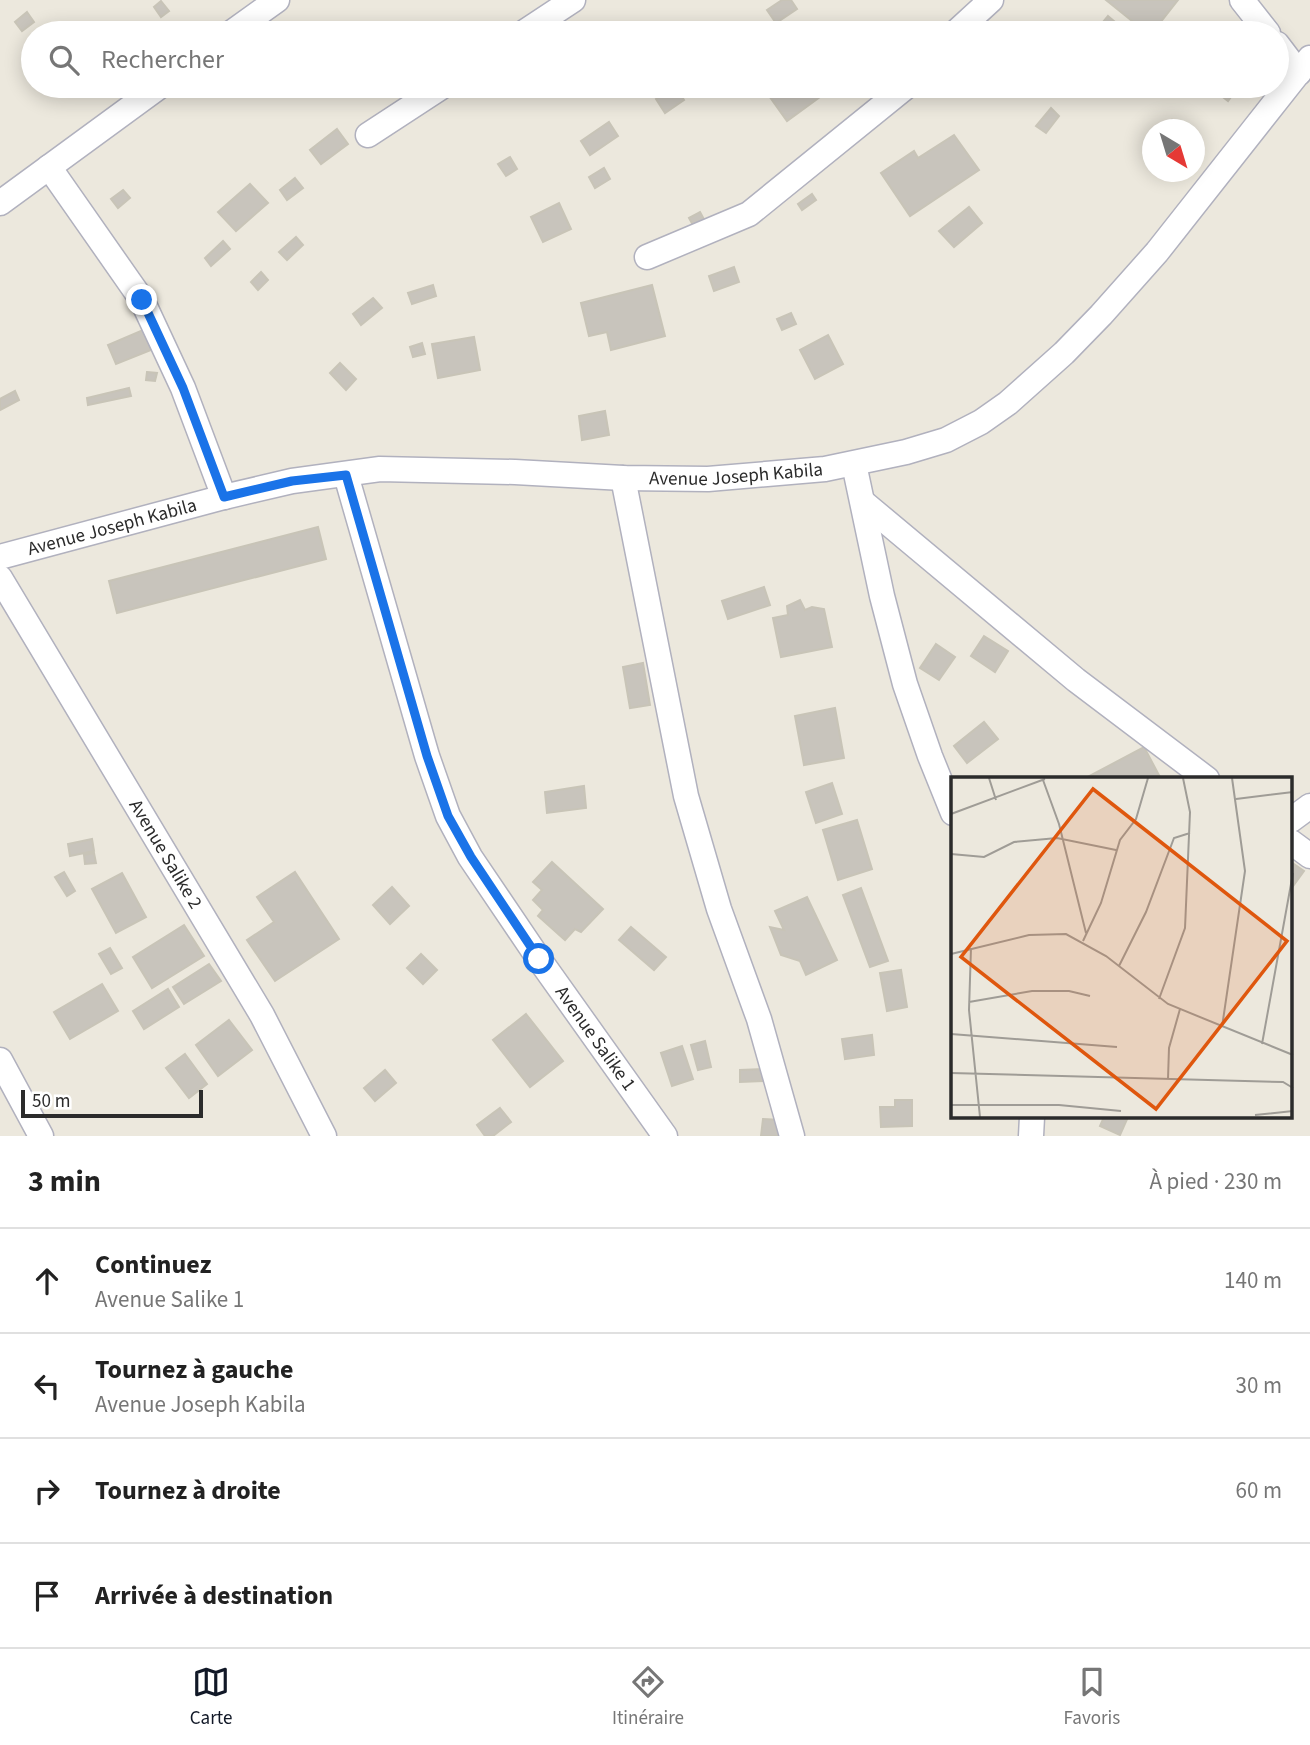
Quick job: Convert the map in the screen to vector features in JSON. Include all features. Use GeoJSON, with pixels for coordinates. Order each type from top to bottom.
{"type":"FeatureCollection","features":[{"type":"Feature","properties":{"kind":"street"},"geometry":{"type":"LineString","coordinates":[[248,21],[277,0]]}},
{"type":"Feature","properties":{"kind":"street"},"geometry":{"type":"LineString","coordinates":[[541,21],[573,0]]}},
{"type":"Feature","properties":{"kind":"street"},"geometry":{"type":"LineString","coordinates":[[968,21],[991,0]]}},
{"type":"Feature","properties":{"kind":"street"},"geometry":{"type":"LineString","coordinates":[[1242,0],[1259,21]]}},
{"type":"Feature","properties":{"kind":"street"},"geometry":{"type":"LineString","coordinates":[[1289,53],[1304,65]]}},
{"type":"Feature","properties":{"kind":"street","name":"Avenue Joseph Kabila"},"geometry":{"type":"LineString","coordinates":[[1289,84],[1304,65]]}},
{"type":"Feature","properties":{"kind":"street"},"geometry":{"type":"LineString","coordinates":[[0,203],[144,98]]}},
{"type":"Feature","properties":{"kind":"street"},"geometry":{"type":"LineString","coordinates":[[368,135],[425,98]]}},
{"type":"Feature","properties":{"kind":"street"},"geometry":{"type":"LineString","coordinates":[[647,257],[749,214],[892,98]]}},
{"type":"Feature","properties":{"kind":"street","name":"Avenue Joseph Kabila"},"geometry":{"type":"LineString","coordinates":[[0,557],[292,481],[380,469],[623,478],[721,478],[855,464],[946,440],[981,422],[1008,403],[1064,353],[1101,315],[1157,252],[1278,98]]}},
{"type":"Feature","properties":{"kind":"street"},"geometry":{"type":"LineString","coordinates":[[49,167],[142,300],[183,388],[224,497]]}},
{"type":"Feature","properties":{"kind":"street"},"geometry":{"type":"LineString","coordinates":[[855,464],[882,596],[905,684],[951,808]]}},
{"type":"Feature","properties":{"kind":"street","name":"Avenue Salike 1"},"geometry":{"type":"LineString","coordinates":[[346,475],[427,756],[448,816],[471,857],[539,959],[665,1136]]}},
{"type":"Feature","properties":{"kind":"street"},"geometry":{"type":"LineString","coordinates":[[623,478],[686,796],[719,909],[759,1019],[792,1136]]}},
{"type":"Feature","properties":{"kind":"street"},"geometry":{"type":"LineString","coordinates":[[864,503],[1076,680],[1205,777]]}},
{"type":"Feature","properties":{"kind":"street","name":"Avenue Salike 2"},"geometry":{"type":"LineString","coordinates":[[0,578],[262,1015],[324,1136]]}},
{"type":"Feature","properties":{"kind":"street"},"geometry":{"type":"LineString","coordinates":[[1292,819],[1310,806]]}},
{"type":"Feature","properties":{"kind":"street"},"geometry":{"type":"LineString","coordinates":[[1292,843],[1310,856]]}},
{"type":"Feature","properties":{"kind":"street"},"geometry":{"type":"LineString","coordinates":[[0,1060],[41,1136]]}},
{"type":"Feature","properties":{"kind":"street"},"geometry":{"type":"LineString","coordinates":[[1031,1118],[1031,1136]]}},
{"type":"Feature","properties":{"kind":"building"},"geometry":{"type":"Polygon","coordinates":[[[782,0],[791,0],[797,9],[779,21],[775,21],[767,10],[782,0]]]}},
{"type":"Feature","properties":{"kind":"building"},"geometry":{"type":"Polygon","coordinates":[[[1106,0],[1178,0],[1161,21],[1132,21],[1106,0]]]}},
{"type":"Feature","properties":{"kind":"building"},"geometry":{"type":"Polygon","coordinates":[[[161,1],[169,11],[161,17],[154,7],[161,1]]]}},
{"type":"Feature","properties":{"kind":"building"},"geometry":{"type":"Polygon","coordinates":[[[27,12],[33,21],[21,21],[21,30],[15,22],[27,12]]]}},
{"type":"Feature","properties":{"kind":"building"},"geometry":{"type":"Polygon","coordinates":[[[683,98],[684,100],[665,113],[656,99],[683,98]]]}},
{"type":"Feature","properties":{"kind":"building"},"geometry":{"type":"Polygon","coordinates":[[[771,98],[819,98],[787,121],[771,98]]]}},
{"type":"Feature","properties":{"kind":"building"},"geometry":{"type":"Polygon","coordinates":[[[1051,108],[1059,116],[1046,133],[1036,126],[1051,108]]]}},
{"type":"Feature","properties":{"kind":"building"},"geometry":{"type":"Polygon","coordinates":[[[609,122],[618,136],[590,155],[581,141],[609,122]]]}},
{"type":"Feature","properties":{"kind":"building"},"geometry":{"type":"Polygon","coordinates":[[[337,129],[348,144],[321,164],[310,150],[337,129]]]}},
{"type":"Feature","properties":{"kind":"building"},"geometry":{"type":"Polygon","coordinates":[[[954,135],[979,170],[910,216],[881,173],[914,151],[918,158],[954,135]]]}},
{"type":"Feature","properties":{"kind":"building"},"geometry":{"type":"Polygon","coordinates":[[[510,157],[517,169],[506,176],[498,164],[510,157]]]}},
{"type":"Feature","properties":{"kind":"building"},"geometry":{"type":"Polygon","coordinates":[[[604,168],[610,179],[595,188],[589,177],[604,168]]]}},
{"type":"Feature","properties":{"kind":"building"},"geometry":{"type":"Polygon","coordinates":[[[295,178],[303,188],[287,200],[280,190],[295,178]]]}},
{"type":"Feature","properties":{"kind":"building"},"geometry":{"type":"Polygon","coordinates":[[[250,184],[268,203],[236,231],[218,212],[250,184]]]}},
{"type":"Feature","properties":{"kind":"building"},"geometry":{"type":"Polygon","coordinates":[[[123,190],[130,198],[118,208],[111,199],[123,190]]]}},
{"type":"Feature","properties":{"kind":"building"},"geometry":{"type":"Polygon","coordinates":[[[812,194],[816,200],[802,210],[798,204],[812,194]]]}},
{"type":"Feature","properties":{"kind":"building"},"geometry":{"type":"Polygon","coordinates":[[[559,203],[571,229],[543,242],[531,217],[559,203]]]}},
{"type":"Feature","properties":{"kind":"building"},"geometry":{"type":"Polygon","coordinates":[[[969,207],[982,223],[954,247],[939,231],[969,207]]]}},
{"type":"Feature","properties":{"kind":"building"},"geometry":{"type":"Polygon","coordinates":[[[700,212],[706,223],[695,229],[689,218],[700,212]]]}},
{"type":"Feature","properties":{"kind":"building"},"geometry":{"type":"Polygon","coordinates":[[[296,237],[303,245],[287,260],[279,252],[296,237]]]}},
{"type":"Feature","properties":{"kind":"building"},"geometry":{"type":"Polygon","coordinates":[[[223,241],[230,249],[211,266],[205,258],[223,241]]]}},
{"type":"Feature","properties":{"kind":"building"},"geometry":{"type":"Polygon","coordinates":[[[734,267],[739,282],[714,291],[709,276],[734,267]]]}},
{"type":"Feature","properties":{"kind":"building"},"geometry":{"type":"Polygon","coordinates":[[[261,272],[268,280],[258,290],[251,282],[261,272]]]}},
{"type":"Feature","properties":{"kind":"building"},"geometry":{"type":"Polygon","coordinates":[[[433,285],[436,296],[412,304],[408,293],[433,285]]]}},
{"type":"Feature","properties":{"kind":"building"},"geometry":{"type":"Polygon","coordinates":[[[652,285],[665,336],[611,350],[607,332],[589,336],[581,303],[652,285]]]}},
{"type":"Feature","properties":{"kind":"building"},"geometry":{"type":"Polygon","coordinates":[[[373,298],[382,308],[361,325],[353,314],[373,298]]]}},
{"type":"Feature","properties":{"kind":"building"},"geometry":{"type":"Polygon","coordinates":[[[791,313],[796,324],[782,330],[777,319],[791,313]]]}},
{"type":"Feature","properties":{"kind":"building"},"geometry":{"type":"Polygon","coordinates":[[[143,330],[151,350],[116,364],[108,345],[143,330]]]}},
{"type":"Feature","properties":{"kind":"building"},"geometry":{"type":"Polygon","coordinates":[[[828,335],[843,364],[815,379],[800,350],[828,335]]]}},
{"type":"Feature","properties":{"kind":"building"},"geometry":{"type":"Polygon","coordinates":[[[474,337],[480,370],[438,378],[432,344],[474,337]]]}},
{"type":"Feature","properties":{"kind":"building"},"geometry":{"type":"Polygon","coordinates":[[[422,343],[425,354],[413,357],[410,347],[422,343]]]}},
{"type":"Feature","properties":{"kind":"building"},"geometry":{"type":"Polygon","coordinates":[[[340,363],[356,379],[346,390],[330,373],[340,363]]]}},
{"type":"Feature","properties":{"kind":"building"},"geometry":{"type":"Polygon","coordinates":[[[147,372],[157,373],[155,381],[146,380],[147,372]]]}},
{"type":"Feature","properties":{"kind":"building"},"geometry":{"type":"Polygon","coordinates":[[[129,388],[131,396],[88,405],[87,398],[129,388]]]}},
{"type":"Feature","properties":{"kind":"building"},"geometry":{"type":"Polygon","coordinates":[[[15,391],[19,400],[0,410],[0,399],[15,391]]]}},
{"type":"Feature","properties":{"kind":"building"},"geometry":{"type":"Polygon","coordinates":[[[605,411],[609,435],[582,440],[579,416],[605,411]]]}},
{"type":"Feature","properties":{"kind":"building"},"geometry":{"type":"Polygon","coordinates":[[[318,527],[326,559],[117,613],[109,581],[318,527]]]}},
{"type":"Feature","properties":{"kind":"building"},"geometry":{"type":"Polygon","coordinates":[[[764,587],[770,605],[728,619],[722,601],[764,587]]]}},
{"type":"Feature","properties":{"kind":"building"},"geometry":{"type":"Polygon","coordinates":[[[800,600],[805,610],[812,607],[824,609],[832,647],[781,657],[773,618],[788,615],[787,606],[800,600]]]}},
{"type":"Feature","properties":{"kind":"building"},"geometry":{"type":"Polygon","coordinates":[[[984,636],[1008,651],[995,672],[971,656],[984,636]]]}},
{"type":"Feature","properties":{"kind":"building"},"geometry":{"type":"Polygon","coordinates":[[[936,644],[955,657],[939,680],[920,668],[936,644]]]}},
{"type":"Feature","properties":{"kind":"building"},"geometry":{"type":"Polygon","coordinates":[[[643,663],[650,705],[630,708],[623,667],[643,663]]]}},
{"type":"Feature","properties":{"kind":"building"},"geometry":{"type":"Polygon","coordinates":[[[835,708],[844,758],[804,765],[795,716],[835,708]]]}},
{"type":"Feature","properties":{"kind":"building"},"geometry":{"type":"Polygon","coordinates":[[[984,722],[998,739],[967,763],[954,746],[984,722]]]}},
{"type":"Feature","properties":{"kind":"building"},"geometry":{"type":"Polygon","coordinates":[[[1144,747],[1160,777],[1088,777],[1144,747]]]}},
{"type":"Feature","properties":{"kind":"building"},"geometry":{"type":"Polygon","coordinates":[[[832,783],[842,814],[816,823],[806,792],[832,783]]]}},
{"type":"Feature","properties":{"kind":"building"},"geometry":{"type":"Polygon","coordinates":[[[584,786],[586,808],[547,813],[545,792],[584,786]]]}},
{"type":"Feature","properties":{"kind":"building"},"geometry":{"type":"Polygon","coordinates":[[[857,820],[872,869],[838,880],[823,830],[857,820]]]}},
{"type":"Feature","properties":{"kind":"building"},"geometry":{"type":"Polygon","coordinates":[[[92,839],[94,851],[70,856],[68,844],[92,839]]]}},
{"type":"Feature","properties":{"kind":"building"},"geometry":{"type":"Polygon","coordinates":[[[94,853],[96,863],[85,864],[84,855],[94,853]]]}},
{"type":"Feature","properties":{"kind":"building"},"geometry":{"type":"Polygon","coordinates":[[[552,862],[603,909],[581,932],[575,929],[565,940],[538,916],[543,910],[533,900],[542,890],[533,882],[552,862]]]}},
{"type":"Feature","properties":{"kind":"building"},"geometry":{"type":"Polygon","coordinates":[[[1292,863],[1304,871],[1292,888],[1292,863]]]}},
{"type":"Feature","properties":{"kind":"building"},"geometry":{"type":"Polygon","coordinates":[[[64,872],[75,891],[67,896],[55,877],[64,872]]]}},
{"type":"Feature","properties":{"kind":"building"},"geometry":{"type":"Polygon","coordinates":[[[295,872],[339,939],[275,981],[247,940],[274,922],[257,897],[295,872]]]}},
{"type":"Feature","properties":{"kind":"building"},"geometry":{"type":"Polygon","coordinates":[[[122,873],[146,917],[116,933],[92,889],[122,873]]]}},
{"type":"Feature","properties":{"kind":"building"},"geometry":{"type":"Polygon","coordinates":[[[392,887],[409,906],[390,924],[373,905],[392,887]]]}},
{"type":"Feature","properties":{"kind":"building"},"geometry":{"type":"Polygon","coordinates":[[[861,888],[888,961],[870,967],[843,895],[861,888]]]}},
{"type":"Feature","properties":{"kind":"building"},"geometry":{"type":"Polygon","coordinates":[[[807,897],[837,960],[806,975],[800,961],[781,955],[770,927],[784,930],[775,911],[807,897]]]}},
{"type":"Feature","properties":{"kind":"building"},"geometry":{"type":"Polygon","coordinates":[[[184,925],[204,956],[152,988],[133,957],[184,925]]]}},
{"type":"Feature","properties":{"kind":"building"},"geometry":{"type":"Polygon","coordinates":[[[631,927],[666,957],[654,970],[619,940],[631,927]]]}},
{"type":"Feature","properties":{"kind":"building"},"geometry":{"type":"Polygon","coordinates":[[[110,948],[122,968],[111,974],[99,954],[110,948]]]}},
{"type":"Feature","properties":{"kind":"building"},"geometry":{"type":"Polygon","coordinates":[[[421,954],[437,970],[423,984],[407,968],[421,954]]]}},
{"type":"Feature","properties":{"kind":"building"},"geometry":{"type":"Polygon","coordinates":[[[209,964],[221,981],[184,1004],[173,987],[209,964]]]}},
{"type":"Feature","properties":{"kind":"building"},"geometry":{"type":"Polygon","coordinates":[[[901,970],[907,1007],[887,1011],[880,973],[901,970]]]}},
{"type":"Feature","properties":{"kind":"building"},"geometry":{"type":"Polygon","coordinates":[[[102,984],[118,1011],[70,1039],[54,1012],[102,984]]]}},
{"type":"Feature","properties":{"kind":"building"},"geometry":{"type":"Polygon","coordinates":[[[168,989],[179,1007],[144,1029],[133,1011],[168,989]]]}},
{"type":"Feature","properties":{"kind":"building"},"geometry":{"type":"Polygon","coordinates":[[[526,1014],[563,1061],[530,1087],[493,1040],[526,1014]]]}},
{"type":"Feature","properties":{"kind":"building"},"geometry":{"type":"Polygon","coordinates":[[[229,1020],[252,1050],[218,1076],[196,1045],[229,1020]]]}},
{"type":"Feature","properties":{"kind":"building"},"geometry":{"type":"Polygon","coordinates":[[[872,1035],[874,1055],[845,1059],[842,1039],[872,1035]]]}},
{"type":"Feature","properties":{"kind":"building"},"geometry":{"type":"Polygon","coordinates":[[[705,1041],[711,1067],[698,1070],[691,1045],[705,1041]]]}},
{"type":"Feature","properties":{"kind":"building"},"geometry":{"type":"Polygon","coordinates":[[[682,1046],[693,1079],[672,1086],[661,1053],[682,1046]]]}},
{"type":"Feature","properties":{"kind":"building"},"geometry":{"type":"Polygon","coordinates":[[[185,1054],[207,1084],[189,1098],[166,1068],[185,1054]]]}},
{"type":"Feature","properties":{"kind":"building"},"geometry":{"type":"Polygon","coordinates":[[[765,1069],[765,1081],[740,1082],[740,1070],[765,1069]]]}},
{"type":"Feature","properties":{"kind":"building"},"geometry":{"type":"Polygon","coordinates":[[[385,1070],[396,1083],[375,1101],[364,1088],[385,1070]]]}},
{"type":"Feature","properties":{"kind":"building"},"geometry":{"type":"Polygon","coordinates":[[[895,1100],[912,1100],[912,1126],[881,1127],[880,1107],[895,1107],[895,1100]]]}},
{"type":"Feature","properties":{"kind":"building"},"geometry":{"type":"Polygon","coordinates":[[[500,1108],[511,1122],[493,1136],[485,1136],[477,1125],[500,1108]]]}},
{"type":"Feature","properties":{"kind":"building"},"geometry":{"type":"Polygon","coordinates":[[[1104,1118],[1128,1118],[1120,1135],[1100,1126],[1104,1118]]]}},
{"type":"Feature","properties":{"kind":"building"},"geometry":{"type":"Polygon","coordinates":[[[763,1119],[781,1120],[780,1136],[761,1136],[763,1119]]]}},
{"type":"Feature","properties":{"kind":"route"},"geometry":{"type":"LineString","coordinates":[[142,300],[183,388],[224,497],[292,481],[346,475],[427,756],[448,816],[471,857],[539,959]]}}]}
